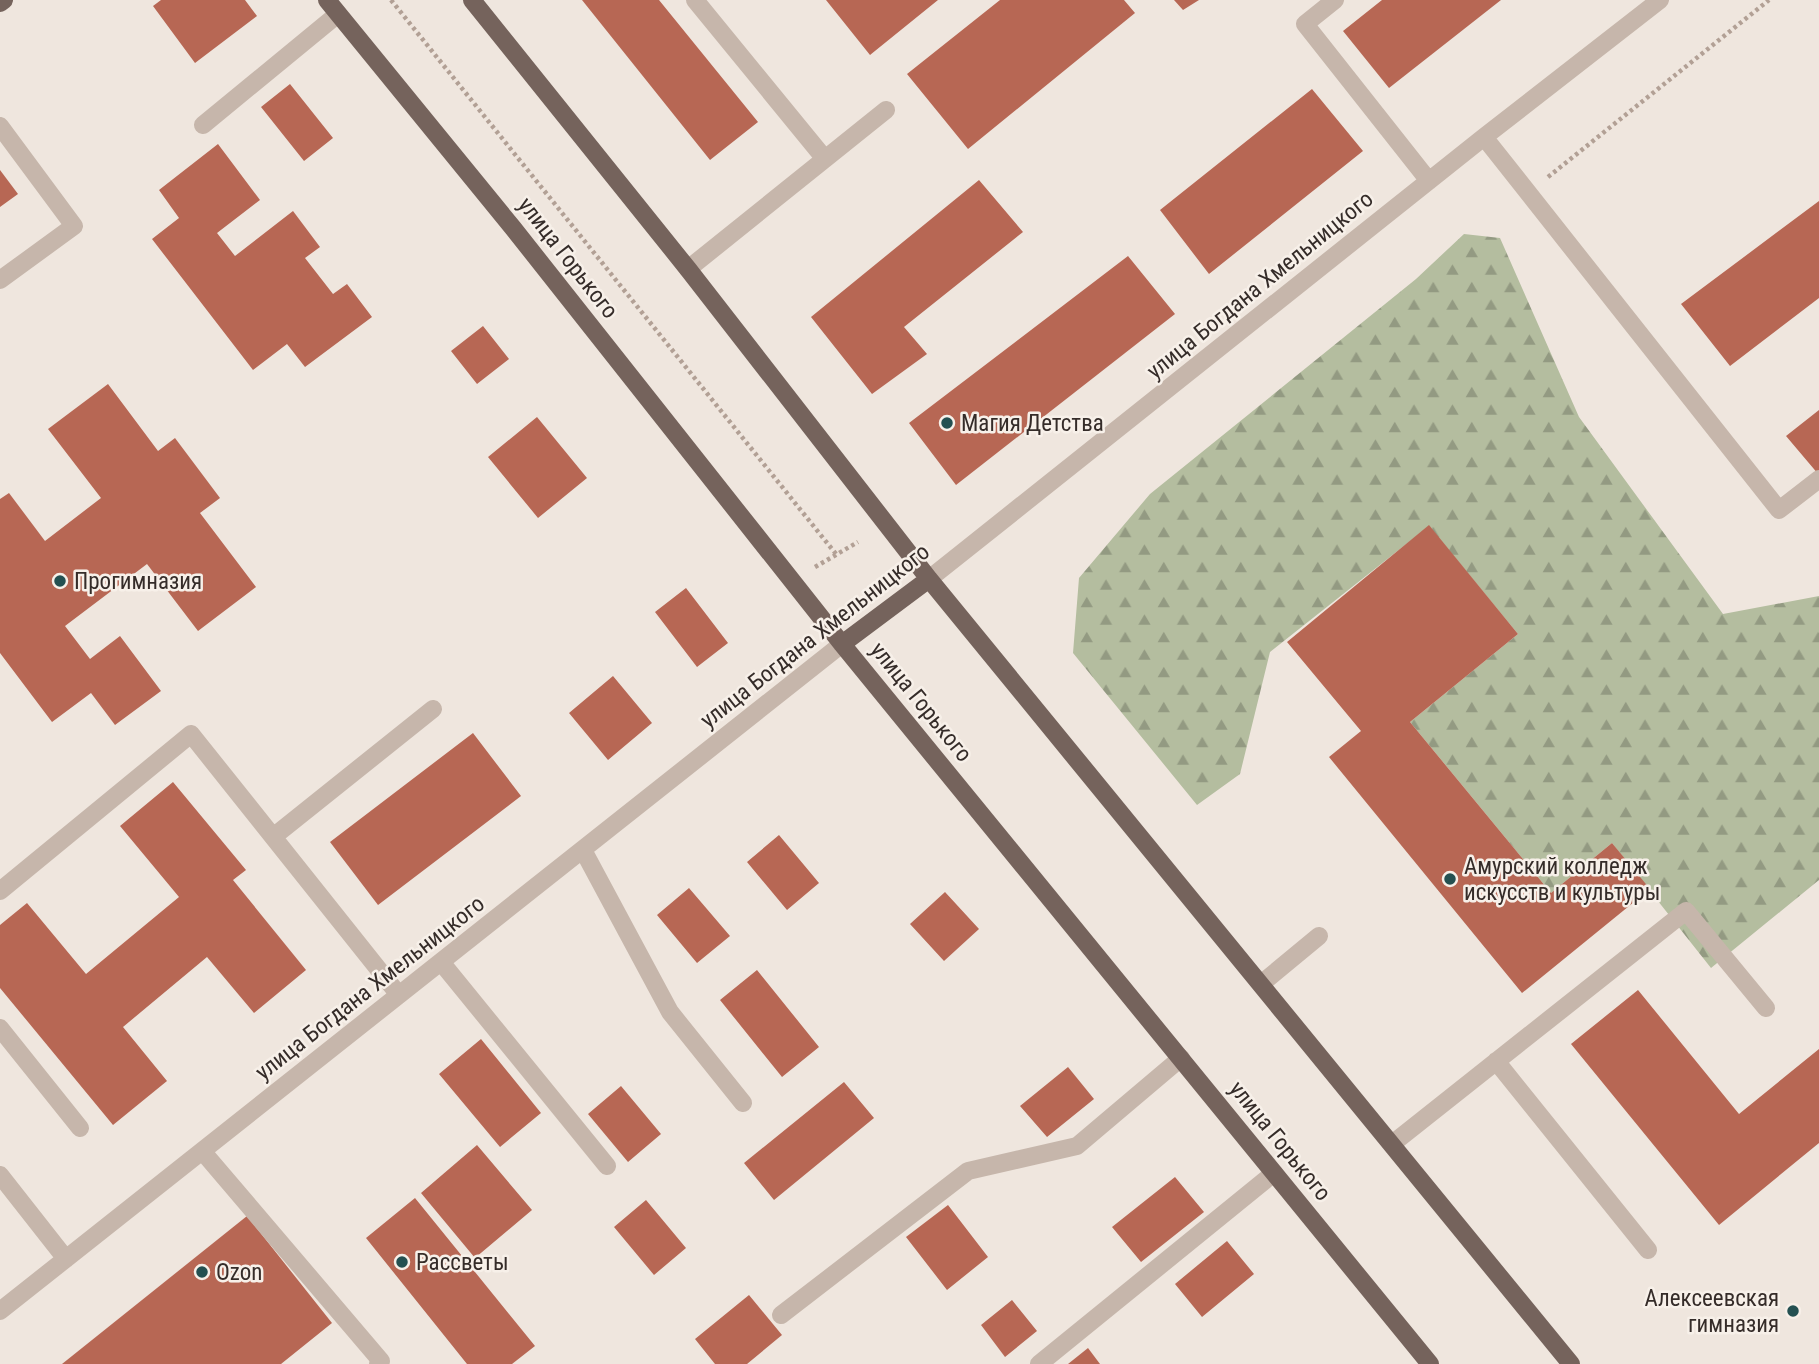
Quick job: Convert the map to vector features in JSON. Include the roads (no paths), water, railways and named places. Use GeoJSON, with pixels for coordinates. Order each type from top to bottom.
{"type":"FeatureCollection","features":[{"type":"Feature","properties":{"kind":"main road"},"geometry":{"type":"LineString","coordinates":[[0,3],[4,0]]}},
{"type":"Feature","properties":{"kind":"main road"},"geometry":{"type":"LineString","coordinates":[[472,0],[688,269],[929,579],[1572,1364]]}},
{"type":"Feature","properties":{"kind":"main road","name":"улица Горького"},"geometry":{"type":"LineString","coordinates":[[332,7],[513,228],[842,645],[1430,1364]]}},
{"type":"Feature","properties":{"kind":"main road","name":"улица Богдана Хмельницкого"},"geometry":{"type":"LineString","coordinates":[[842,645],[929,579]]}},
{"type":"Feature","properties":{"kind":"street"},"geometry":{"type":"LineString","coordinates":[[695,0],[825,159]]}},
{"type":"Feature","properties":{"kind":"street"},"geometry":{"type":"LineString","coordinates":[[1335,0],[1305,24],[1429,181]]}},
{"type":"Feature","properties":{"kind":"street","name":"улица Богдана Хмельницкого"},"geometry":{"type":"LineString","coordinates":[[929,579],[1660,0]]}},
{"type":"Feature","properties":{"kind":"street"},"geometry":{"type":"LineString","coordinates":[[203,125],[332,7]]}},
{"type":"Feature","properties":{"kind":"street"},"geometry":{"type":"LineString","coordinates":[[688,269],[886,110]]}},
{"type":"Feature","properties":{"kind":"street"},"geometry":{"type":"LineString","coordinates":[[0,126],[74,226],[0,280]]}},
{"type":"Feature","properties":{"kind":"street"},"geometry":{"type":"LineString","coordinates":[[1484,137],[1780,510],[1819,479]]}},
{"type":"Feature","properties":{"kind":"street","name":"улица Богдана Хмельницкого"},"geometry":{"type":"LineString","coordinates":[[0,1311],[842,645]]}},
{"type":"Feature","properties":{"kind":"street"},"geometry":{"type":"LineString","coordinates":[[273,837],[433,709]]}},
{"type":"Feature","properties":{"kind":"street"},"geometry":{"type":"LineString","coordinates":[[0,891],[191,734],[400,995]]}},
{"type":"Feature","properties":{"kind":"street"},"geometry":{"type":"LineString","coordinates":[[583,850],[670,1012],[743,1103]]}},
{"type":"Feature","properties":{"kind":"street"},"geometry":{"type":"LineString","coordinates":[[1392,1144],[1686,911],[1766,1008]]}},
{"type":"Feature","properties":{"kind":"street"},"geometry":{"type":"LineString","coordinates":[[1261,984],[1319,936]]}},
{"type":"Feature","properties":{"kind":"street"},"geometry":{"type":"LineString","coordinates":[[441,962],[607,1166]]}},
{"type":"Feature","properties":{"kind":"street"},"geometry":{"type":"LineString","coordinates":[[0,1028],[80,1128]]}},
{"type":"Feature","properties":{"kind":"street"},"geometry":{"type":"LineString","coordinates":[[781,1314],[968,1171],[1077,1146],[1181,1058]]}},
{"type":"Feature","properties":{"kind":"street"},"geometry":{"type":"LineString","coordinates":[[1496,1061],[1648,1250]]}},
{"type":"Feature","properties":{"kind":"street"},"geometry":{"type":"LineString","coordinates":[[203,1152],[382,1361],[378,1364]]}},
{"type":"Feature","properties":{"kind":"street"},"geometry":{"type":"LineString","coordinates":[[1040,1364],[1274,1173]]}},
{"type":"Feature","properties":{"kind":"street"},"geometry":{"type":"LineString","coordinates":[[0,1175],[66,1259]]}},
{"type":"Feature","properties":{"kind":"place","name":"Магия Детства"},"geometry":{"type":"Point","coordinates":[947,423]}},
{"type":"Feature","properties":{"kind":"place","name":"Прогимназия"},"geometry":{"type":"Point","coordinates":[60,581]}},
{"type":"Feature","properties":{"kind":"place","name":"Амурский колледж искусств и культуры"},"geometry":{"type":"Point","coordinates":[1450,879]}},
{"type":"Feature","properties":{"kind":"place","name":"Рассветы"},"geometry":{"type":"Point","coordinates":[402,1262]}},
{"type":"Feature","properties":{"kind":"place","name":"Ozon"},"geometry":{"type":"Point","coordinates":[202,1272]}},
{"type":"Feature","properties":{"kind":"place","name":"Алексеевская гимназия"},"geometry":{"type":"Point","coordinates":[1793,1311]}}]}
